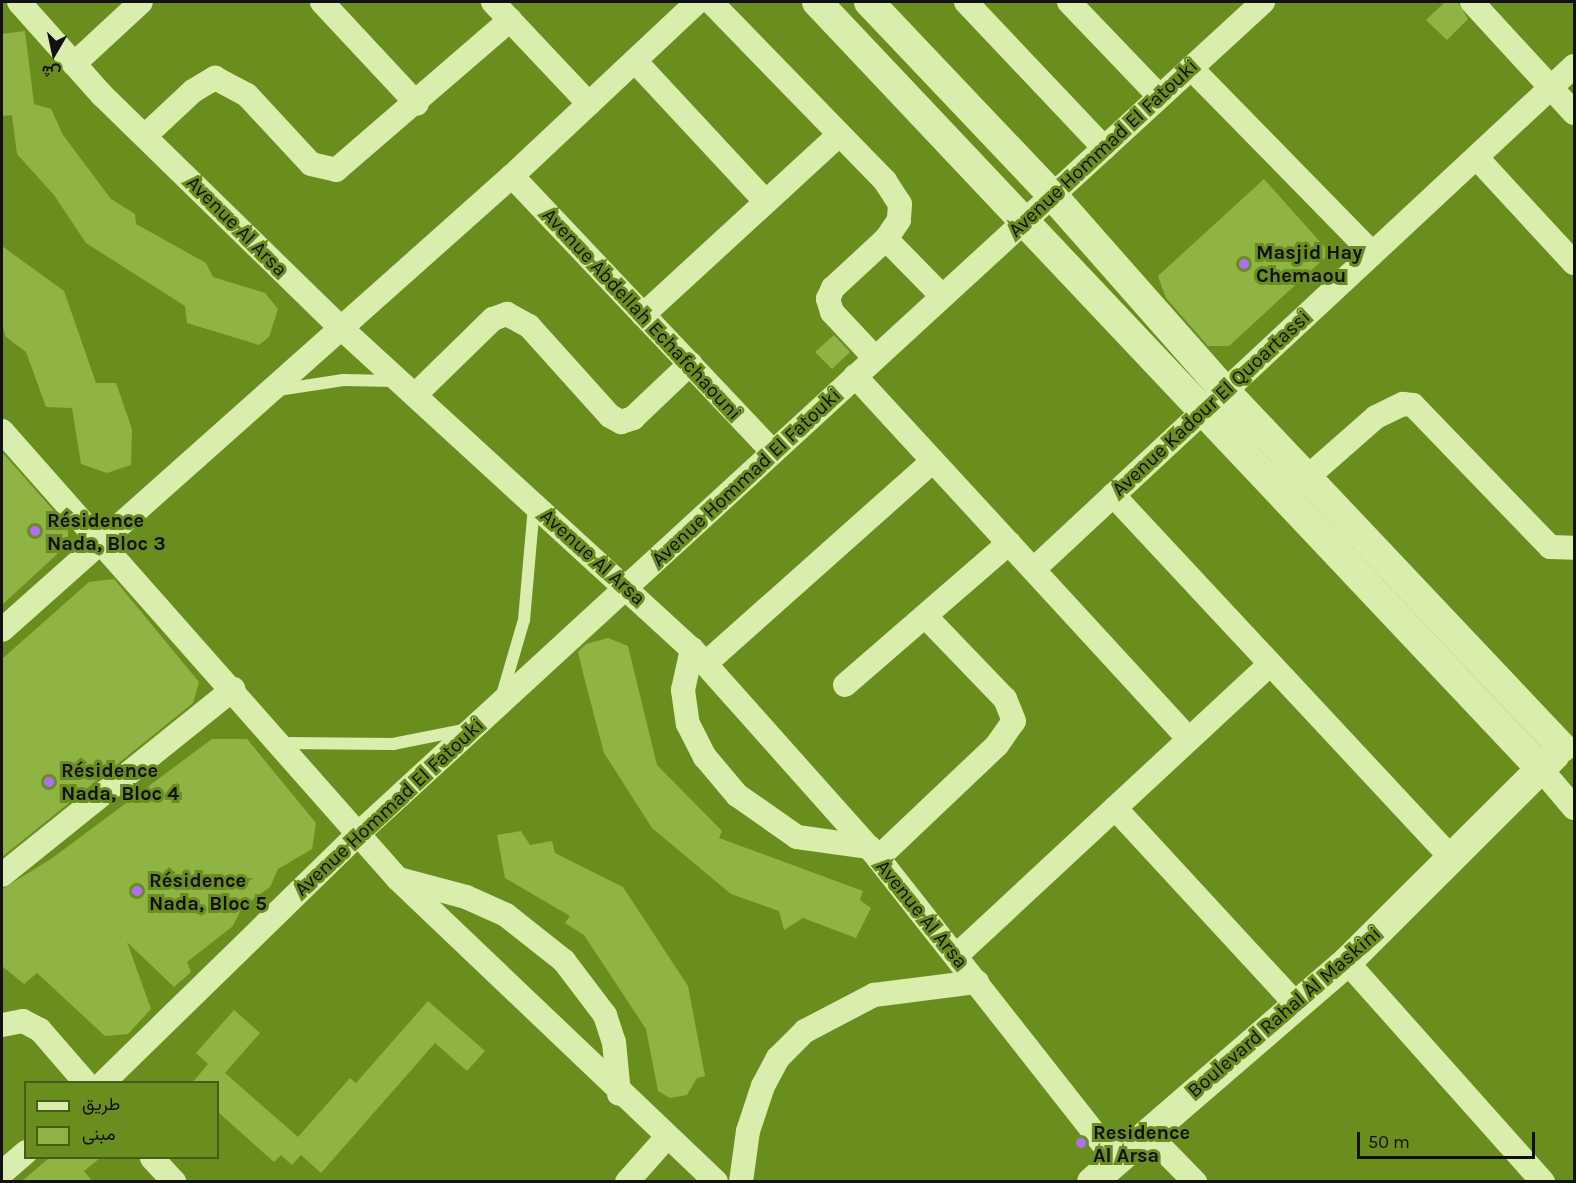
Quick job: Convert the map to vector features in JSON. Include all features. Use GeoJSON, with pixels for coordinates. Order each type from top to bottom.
{"type":"FeatureCollection","features":[{"type":"Feature","properties":{"kind":"street","name":"Avenue Al Arsa"},"geometry":{"type":"LineString","coordinates":[[19,2],[74,64],[340,327],[534,505],[627,586],[698,656],[873,852],[957,955],[1116,1160]]}},
{"type":"Feature","properties":{"kind":"street"},"geometry":{"type":"LineString","coordinates":[[74,64],[141,2]]}},
{"type":"Feature","properties":{"kind":"street"},"geometry":{"type":"LineString","coordinates":[[322,2],[417,104]]}},
{"type":"Feature","properties":{"kind":"street"},"geometry":{"type":"LineString","coordinates":[[493,2],[589,104]]}},
{"type":"Feature","properties":{"kind":"street"},"geometry":{"type":"LineString","coordinates":[[2,630],[100,538],[512,176],[697,2]]}},
{"type":"Feature","properties":{"kind":"street"},"geometry":{"type":"LineString","coordinates":[[711,2],[838,136],[885,181],[900,204],[899,220],[886,239],[833,288],[828,299],[832,312],[875,358]]}},
{"type":"Feature","properties":{"kind":"street"},"geometry":{"type":"LineString","coordinates":[[817,2],[1025,220],[1213,399],[1308,477],[1570,749]]}},
{"type":"Feature","properties":{"kind":"street"},"geometry":{"type":"LineString","coordinates":[[869,2],[1052,195],[1213,399],[1285,497],[1575,808]]}},
{"type":"Feature","properties":{"kind":"street"},"geometry":{"type":"LineString","coordinates":[[966,2],[1104,148]]}},
{"type":"Feature","properties":{"kind":"street","name":"Avenue Hommad El Fatouki"},"geometry":{"type":"LineString","coordinates":[[106,1081],[358,833],[1263,2]]}},
{"type":"Feature","properties":{"kind":"street"},"geometry":{"type":"LineString","coordinates":[[1472,2],[1575,113]]}},
{"type":"Feature","properties":{"kind":"street"},"geometry":{"type":"LineString","coordinates":[[1079,5],[1160,96]]}},
{"type":"Feature","properties":{"kind":"street"},"geometry":{"type":"LineString","coordinates":[[146,135],[193,90],[215,78],[248,95],[311,164],[326,171],[352,160],[510,20]]}},
{"type":"Feature","properties":{"kind":"street"},"geometry":{"type":"LineString","coordinates":[[635,61],[766,202]]}},
{"type":"Feature","properties":{"kind":"street","name":"Avenue Kadour El Quoartassi"},"geometry":{"type":"LineString","coordinates":[[1034,569],[1213,399],[1575,66]]}},
{"type":"Feature","properties":{"kind":"street"},"geometry":{"type":"LineString","coordinates":[[1191,68],[1372,253]]}},
{"type":"Feature","properties":{"kind":"street"},"geometry":{"type":"LineString","coordinates":[[643,315],[838,136]]}},
{"type":"Feature","properties":{"kind":"street"},"geometry":{"type":"LineString","coordinates":[[1477,158],[1575,263]]}},
{"type":"Feature","properties":{"kind":"street","name":"Avenue Abdellah Echafchaouni"},"geometry":{"type":"LineString","coordinates":[[512,176],[773,452]]}},
{"type":"Feature","properties":{"kind":"street"},"geometry":{"type":"LineString","coordinates":[[886,239],[942,296]]}},
{"type":"Feature","properties":{"kind":"street"},"geometry":{"type":"LineString","coordinates":[[407,388],[493,319],[507,314],[529,326],[610,416],[621,422],[633,418],[690,364]]}},
{"type":"Feature","properties":{"kind":"street"},"geometry":{"type":"LineString","coordinates":[[855,376],[1190,739]]}},
{"type":"Feature","properties":{"kind":"street"},"geometry":{"type":"LineString","coordinates":[[1285,497],[1376,417],[1403,404],[1413,405],[1550,546],[1575,548]]}},
{"type":"Feature","properties":{"kind":"street"},"geometry":{"type":"LineString","coordinates":[[2,431],[283,743],[398,879],[619,1094],[717,1182]]}},
{"type":"Feature","properties":{"kind":"street"},"geometry":{"type":"LineString","coordinates":[[924,616],[1005,699],[1014,721],[997,745],[873,852],[797,837],[737,795],[705,757],[688,724],[683,690],[698,656],[933,461]]}},
{"type":"Feature","properties":{"kind":"street"},"geometry":{"type":"LineString","coordinates":[[1113,495],[1450,857]]}},
{"type":"Feature","properties":{"kind":"street"},"geometry":{"type":"LineString","coordinates":[[845,685],[1009,543]]}},
{"type":"Feature","properties":{"kind":"street"},"geometry":{"type":"LineString","coordinates":[[957,955],[1270,664]]}},
{"type":"Feature","properties":{"kind":"street"},"geometry":{"type":"LineString","coordinates":[[2,875],[233,689]]}},
{"type":"Feature","properties":{"kind":"street","name":"Boulevard Rahal Al Maskini"},"geometry":{"type":"LineString","coordinates":[[1092,1182],[1295,1003],[1347,962],[1541,769],[1570,749]]}},
{"type":"Feature","properties":{"kind":"street"},"geometry":{"type":"LineString","coordinates":[[1115,808],[1295,1003]]}},
{"type":"Feature","properties":{"kind":"street"},"geometry":{"type":"LineString","coordinates":[[398,879],[466,897],[506,915],[564,961],[605,1015],[614,1042],[619,1094]]}},
{"type":"Feature","properties":{"kind":"street"},"geometry":{"type":"LineString","coordinates":[[1347,962],[1543,1182]]}},
{"type":"Feature","properties":{"kind":"street"},"geometry":{"type":"LineString","coordinates":[[741,1182],[748,1131],[763,1086],[778,1058],[805,1030],[839,1008],[874,995],[977,982]]}},
{"type":"Feature","properties":{"kind":"street"},"geometry":{"type":"LineString","coordinates":[[2,1025],[23,1022],[40,1030],[83,1081]]}},
{"type":"Feature","properties":{"kind":"street"},"geometry":{"type":"LineString","coordinates":[[1147,1133],[1195,1182]]}},
{"type":"Feature","properties":{"kind":"street"},"geometry":{"type":"LineString","coordinates":[[627,1182],[667,1137]]}},
{"type":"Feature","properties":{"kind":"street"},"geometry":{"type":"LineString","coordinates":[[2,1173],[24,1154]]}},
{"type":"Feature","properties":{"kind":"street"},"geometry":{"type":"LineString","coordinates":[[153,1159],[171,1181]]}},
{"type":"Feature","properties":{"kind":"lane"},"geometry":{"type":"LineString","coordinates":[[264,394],[343,380],[407,388]]}},
{"type":"Feature","properties":{"kind":"lane"},"geometry":{"type":"LineString","coordinates":[[498,705],[524,620],[534,505]]}},
{"type":"Feature","properties":{"kind":"lane"},"geometry":{"type":"LineString","coordinates":[[283,743],[393,744],[473,728]]}},
{"type":"Feature","properties":{"kind":"building"},"geometry":{"type":"Polygon","coordinates":[[[1445,2],[1458,2],[1468,19],[1447,40],[1426,20],[1445,2]]]}},
{"type":"Feature","properties":{"kind":"building"},"geometry":{"type":"Polygon","coordinates":[[[25,31],[34,104],[51,109],[63,135],[111,199],[135,214],[136,224],[206,263],[213,277],[265,293],[278,309],[269,337],[259,345],[187,323],[185,306],[86,243],[54,195],[17,154],[12,115],[2,116],[2,34],[25,31]]]}},
{"type":"Feature","properties":{"kind":"building","name":"Masjid Hay Chemaou"},"geometry":{"type":"Polygon","coordinates":[[[1264,179],[1330,253],[1229,346],[1208,346],[1166,298],[1158,276],[1264,179]]]}},
{"type":"Feature","properties":{"kind":"building"},"geometry":{"type":"Polygon","coordinates":[[[2,246],[64,291],[96,383],[116,383],[132,429],[131,465],[107,473],[81,464],[72,408],[46,407],[26,352],[6,337],[2,325],[2,246]]]}},
{"type":"Feature","properties":{"kind":"building"},"geometry":{"type":"Polygon","coordinates":[[[834,335],[850,352],[832,369],[815,352],[834,335]]]}},
{"type":"Feature","properties":{"kind":"building","name":"Résidence Nada, Bloc 3"},"geometry":{"type":"Polygon","coordinates":[[[2,452],[68,527],[68,544],[2,605],[2,452]]]}},
{"type":"Feature","properties":{"kind":"building","name":"Résidence Nada, Bloc 4"},"geometry":{"type":"Polygon","coordinates":[[[114,579],[199,682],[193,703],[2,857],[2,659],[89,582],[114,579]]]}},
{"type":"Feature","properties":{"kind":"building"},"geometry":{"type":"Polygon","coordinates":[[[608,638],[628,646],[657,765],[722,831],[719,838],[863,891],[860,900],[871,908],[856,938],[803,918],[784,930],[779,911],[731,894],[652,828],[604,753],[578,652],[586,644],[608,638]]]}},
{"type":"Feature","properties":{"kind":"building","name":"Résidence Nada, Bloc 5"},"geometry":{"type":"Polygon","coordinates":[[[212,739],[247,739],[316,823],[312,849],[278,869],[270,887],[242,907],[233,926],[187,962],[191,972],[174,987],[127,942],[151,1009],[128,1034],[105,1036],[37,973],[24,984],[2,966],[2,889],[51,859],[212,739]]]}},
{"type":"Feature","properties":{"kind":"building"},"geometry":{"type":"Polygon","coordinates":[[[521,831],[530,845],[552,841],[555,853],[623,887],[688,986],[705,1076],[697,1078],[687,1095],[670,1098],[658,1091],[646,1029],[584,935],[565,923],[570,916],[505,878],[497,835],[521,831]]]}},
{"type":"Feature","properties":{"kind":"building"},"geometry":{"type":"Polygon","coordinates":[[[428,1001],[485,1051],[467,1071],[435,1043],[321,1173],[301,1155],[292,1165],[281,1155],[274,1162],[219,1113],[219,1081],[194,1081],[208,1064],[196,1053],[234,1010],[260,1033],[225,1073],[298,1137],[350,1078],[356,1083],[428,1001]]]}},
{"type":"Feature","properties":{"kind":"building"},"geometry":{"type":"Polygon","coordinates":[[[48,1159],[99,1159],[84,1171],[93,1182],[21,1182],[48,1159]]]}},
{"type":"Feature","properties":{"kind":"place","name":"Masjid Hay Chemaou"},"geometry":{"type":"Point","coordinates":[1244,264]}},
{"type":"Feature","properties":{"kind":"place","name":"Résidence Nada, Bloc 3"},"geometry":{"type":"Point","coordinates":[35,531]}},
{"type":"Feature","properties":{"kind":"place","name":"Résidence Nada, Bloc 4"},"geometry":{"type":"Point","coordinates":[49,782]}},
{"type":"Feature","properties":{"kind":"place","name":"Résidence Nada, Bloc 5"},"geometry":{"type":"Point","coordinates":[137,891]}},
{"type":"Feature","properties":{"kind":"place","name":"Residence Al Arsa"},"geometry":{"type":"Point","coordinates":[1081,1143]}}]}
